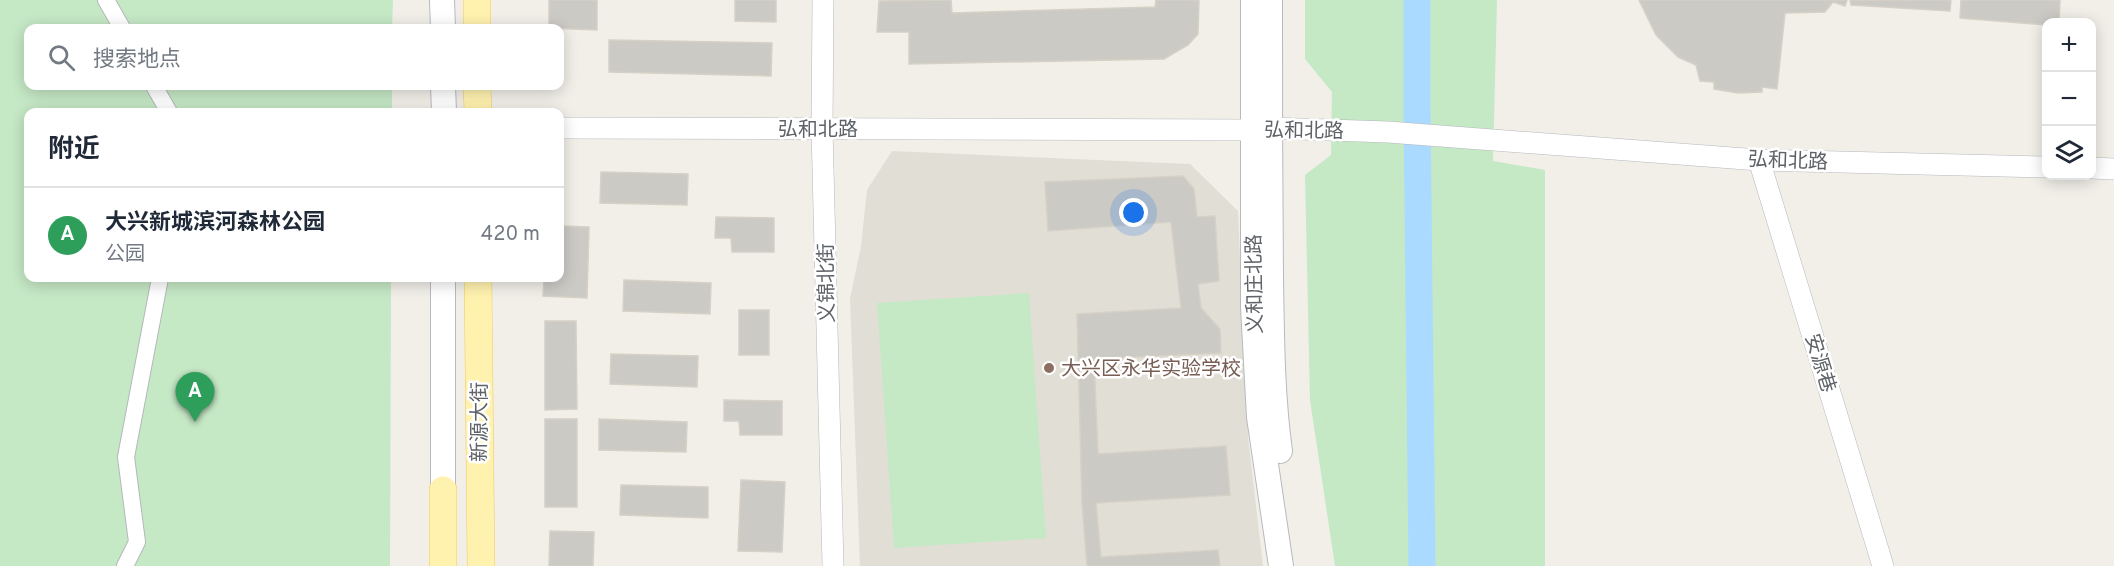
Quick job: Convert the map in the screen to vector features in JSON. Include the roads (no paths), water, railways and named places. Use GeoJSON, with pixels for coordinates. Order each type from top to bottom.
{"type":"FeatureCollection","features":[{"type":"Feature","properties":{"kind":"main road"},"geometry":{"type":"LineString","coordinates":[[442,0],[442,24]]}},
{"type":"Feature","properties":{"kind":"main road"},"geometry":{"type":"LineString","coordinates":[[477,0],[477,24]]}},
{"type":"Feature","properties":{"kind":"main road","name":"义和庄北路"},"geometry":{"type":"LineString","coordinates":[[1253,0],[1277,431],[1297,566]]}},
{"type":"Feature","properties":{"kind":"main road","name":"义和庄北路"},"geometry":{"type":"LineString","coordinates":[[1270,0],[1261,129],[1253,307],[1259,417],[1281,566]]}},
{"type":"Feature","properties":{"kind":"main road"},"geometry":{"type":"LineString","coordinates":[[443,90],[444,108]]}},
{"type":"Feature","properties":{"kind":"main road"},"geometry":{"type":"LineString","coordinates":[[477,90],[478,108]]}},
{"type":"Feature","properties":{"kind":"main road","name":"新源大街"},"geometry":{"type":"LineString","coordinates":[[443,490],[444,282]]}},
{"type":"Feature","properties":{"kind":"main road","name":"新源大街"},"geometry":{"type":"LineString","coordinates":[[478,282],[481,566]]}},
{"type":"Feature","properties":{"kind":"main road"},"geometry":{"type":"LineString","coordinates":[[442,566],[443,490]]}},
{"type":"Feature","properties":{"kind":"street"},"geometry":{"type":"LineString","coordinates":[[106,0],[120,24]]}},
{"type":"Feature","properties":{"kind":"street","name":"义锦北街"},"geometry":{"type":"LineString","coordinates":[[823,0],[822,129],[833,566]]}},
{"type":"Feature","properties":{"kind":"street"},"geometry":{"type":"LineString","coordinates":[[156,90],[167,108]]}},
{"type":"Feature","properties":{"kind":"street","name":"弘和北路"},"geometry":{"type":"LineString","coordinates":[[564,128],[1261,129],[1388,132],[1759,160],[2042,167]]}},
{"type":"Feature","properties":{"kind":"street","name":"安源巷"},"geometry":{"type":"LineString","coordinates":[[1759,160],[1882,566]]}},
{"type":"Feature","properties":{"kind":"street"},"geometry":{"type":"LineString","coordinates":[[2096,168],[2114,169]]}},
{"type":"Feature","properties":{"kind":"street"},"geometry":{"type":"LineString","coordinates":[[125,566],[137,542],[126,457],[159,282]]}},
{"type":"Feature","properties":{"kind":"waterway"},"geometry":{"type":"LineString","coordinates":[[1417,0],[1422,566]]}},
{"type":"Feature","properties":{"kind":"place","name":"大兴区永华实验学校"},"geometry":{"type":"Point","coordinates":[1049,368]}},
{"type":"Feature","properties":{"kind":"place","name":"大兴新城滨河森林公园"},"geometry":{"type":"Point","coordinates":[195,422]}}]}
